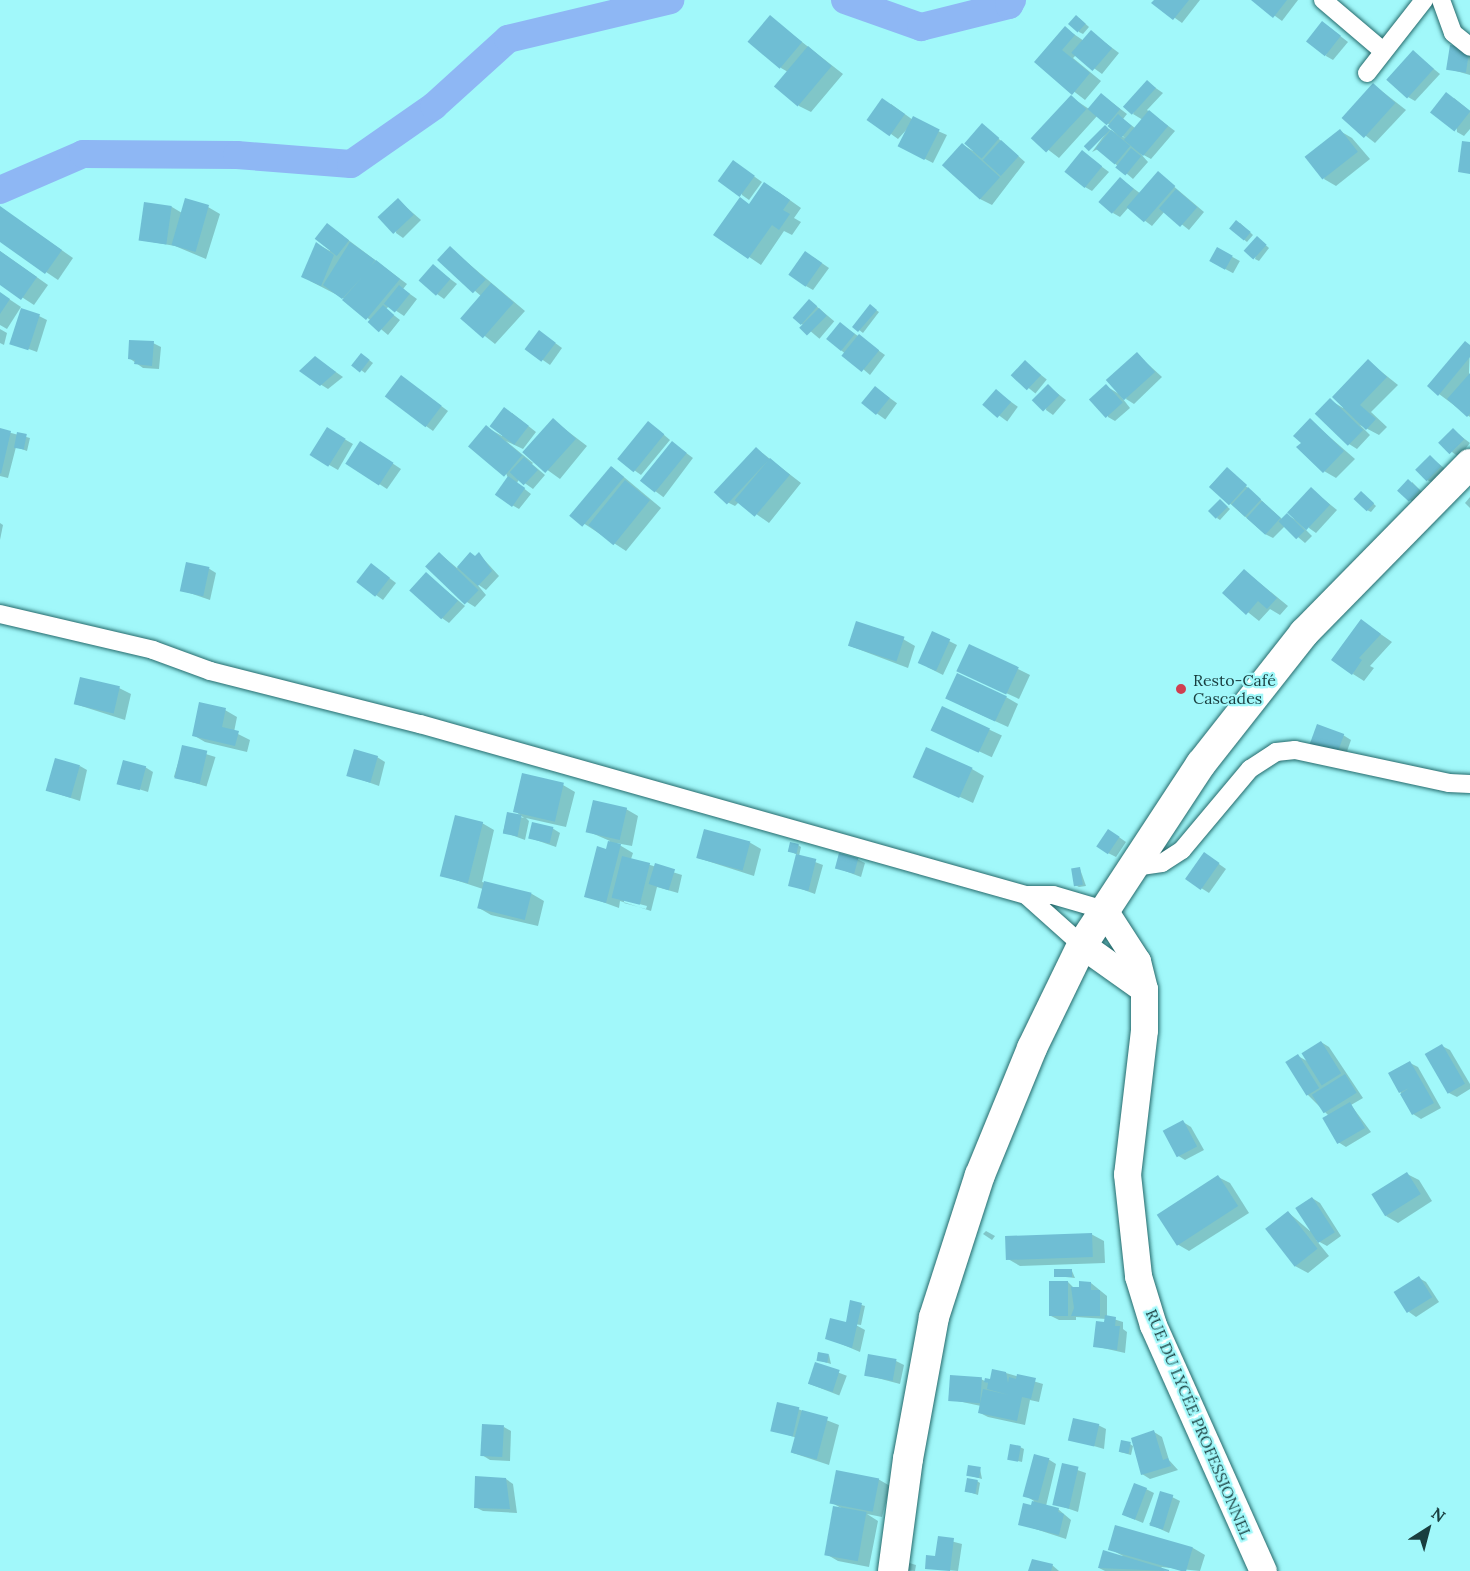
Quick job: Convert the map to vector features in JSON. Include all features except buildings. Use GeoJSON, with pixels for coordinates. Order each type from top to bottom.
{"type":"FeatureCollection","features":[{"type":"Feature","properties":{"kind":"main road"},"geometry":{"type":"LineString","coordinates":[[893,1571],[908,1459],[934,1317],[980,1175],[1032,1048],[1082,945],[1201,764],[1304,633],[1470,464]]}},
{"type":"Feature","properties":{"kind":"main road","name":"RUE DU LYCÉE PROFESSIONNEL"},"geometry":{"type":"LineString","coordinates":[[1104,910],[1137,961],[1144,989],[1144,1030],[1127,1174],[1138,1276],[1153,1325],[1263,1571]]}},
{"type":"Feature","properties":{"kind":"main road"},"geometry":{"type":"LineString","coordinates":[[1082,945],[1144,989]]}},
{"type":"Feature","properties":{"kind":"street"},"geometry":{"type":"LineString","coordinates":[[1323,0],[1383,51]]}},
{"type":"Feature","properties":{"kind":"street"},"geometry":{"type":"LineString","coordinates":[[1367,72],[1424,0]]}},
{"type":"Feature","properties":{"kind":"street"},"geometry":{"type":"LineString","coordinates":[[1441,0],[1453,33],[1470,47]]}},
{"type":"Feature","properties":{"kind":"street"},"geometry":{"type":"LineString","coordinates":[[0,614],[153,650],[210,671],[466,737],[1026,895],[1053,895],[1104,910]]}},
{"type":"Feature","properties":{"kind":"street"},"geometry":{"type":"LineString","coordinates":[[1134,867],[1162,863],[1182,850],[1250,769],[1276,752],[1295,750],[1449,783],[1470,784]]}},
{"type":"Feature","properties":{"kind":"street"},"geometry":{"type":"LineString","coordinates":[[1026,895],[1082,945]]}},
{"type":"Feature","properties":{"kind":"waterway"},"geometry":{"type":"LineString","coordinates":[[0,190],[83,154],[237,155],[351,164],[434,106],[508,39],[670,0]]}},
{"type":"Feature","properties":{"kind":"waterway"},"geometry":{"type":"LineString","coordinates":[[845,0],[921,27],[1009,5],[1012,0]]}},
{"type":"Feature","properties":{"kind":"place","name":"Resto-Café Cascades"},"geometry":{"type":"Point","coordinates":[1181,689]}}]}
